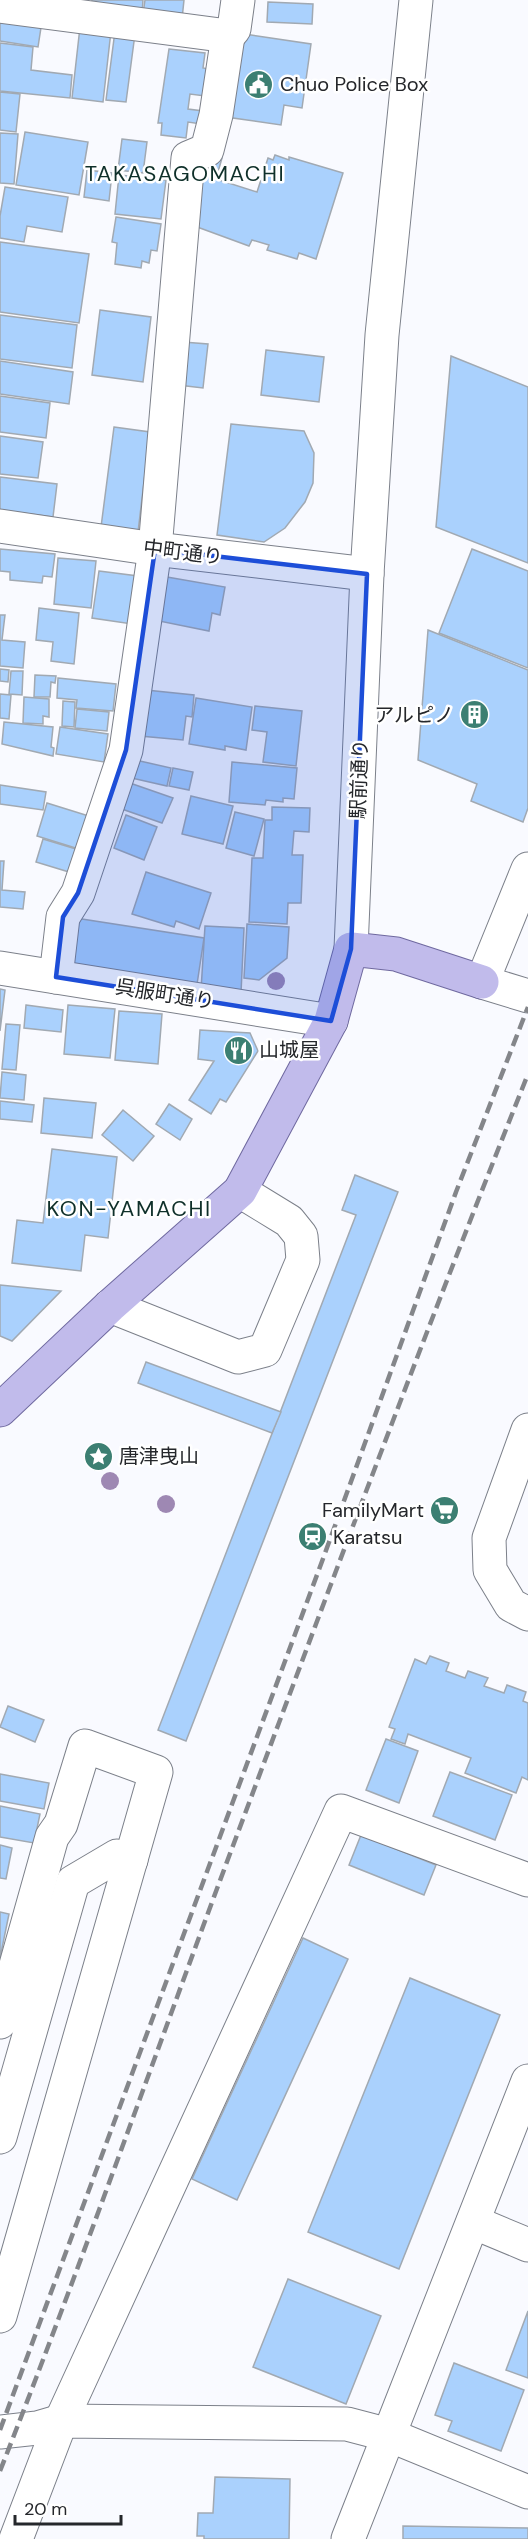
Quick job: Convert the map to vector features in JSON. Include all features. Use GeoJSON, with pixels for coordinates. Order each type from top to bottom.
{"type":"FeatureCollection","features":[{"type":"Feature","properties":{"kind":"main road"},"geometry":{"type":"LineString","coordinates":[[0,1410],[110,1306],[240,1191],[331,1021],[351,949],[396,954],[482,982]]}},
{"type":"Feature","properties":{"kind":"street"},"geometry":{"type":"LineString","coordinates":[[56,977],[63,917],[78,893],[126,750],[154,549],[188,158],[207,150],[216,115],[228,36],[234,29],[238,0]]}},
{"type":"Feature","properties":{"kind":"street","name":"駅前通り"},"geometry":{"type":"LineString","coordinates":[[351,949],[367,574],[382,335],[416,0]]}},
{"type":"Feature","properties":{"kind":"street"},"geometry":{"type":"LineString","coordinates":[[0,6],[228,36]]}},
{"type":"Feature","properties":{"kind":"street","name":"中町通り"},"geometry":{"type":"LineString","coordinates":[[0,526],[154,549],[367,574]]}},
{"type":"Feature","properties":{"kind":"street"},"geometry":{"type":"LineString","coordinates":[[528,868],[482,982],[528,996]]}},
{"type":"Feature","properties":{"kind":"street","name":"呉服町通り"},"geometry":{"type":"LineString","coordinates":[[0,968],[331,1021]]}},
{"type":"Feature","properties":{"kind":"street"},"geometry":{"type":"LineString","coordinates":[[110,1306],[238,1357],[265,1350],[303,1260],[301,1236],[289,1221],[240,1191]]}},
{"type":"Feature","properties":{"kind":"street"},"geometry":{"type":"LineString","coordinates":[[528,1430],[489,1538],[489,1570],[511,1605],[528,1614]]}},
{"type":"Feature","properties":{"kind":"street"},"geometry":{"type":"LineString","coordinates":[[0,2022],[52,1837],[61,1824],[85,1746],[156,1772],[0,2316]]}},
{"type":"Feature","properties":{"kind":"street"},"geometry":{"type":"LineString","coordinates":[[16,2539],[61,2421],[341,1811],[528,1880]]}},
{"type":"Feature","properties":{"kind":"street"},"geometry":{"type":"LineString","coordinates":[[0,2138],[73,1882],[117,1856],[130,1860]]}},
{"type":"Feature","properties":{"kind":"street"},"geometry":{"type":"LineString","coordinates":[[348,2539],[528,2081]]}},
{"type":"Feature","properties":{"kind":"street"},"geometry":{"type":"LineString","coordinates":[[473,2222],[528,2245]]}},
{"type":"Feature","properties":{"kind":"street"},"geometry":{"type":"LineString","coordinates":[[0,2432],[37,2428],[61,2421],[347,2424],[389,2435],[528,2492]]}},
{"type":"Feature","properties":{"kind":"highlighted area"},"geometry":{"type":"Polygon","coordinates":[[[155,549],[367,574],[351,949],[331,1021],[56,977],[63,917],[78,893],[126,750],[155,549]]]}},
{"type":"Feature","properties":{"kind":"building"},"geometry":{"type":"Polygon","coordinates":[[[92,0],[143,0],[142,13],[91,8],[92,0]]]}},
{"type":"Feature","properties":{"kind":"building"},"geometry":{"type":"Polygon","coordinates":[[[145,0],[184,0],[182,19],[143,14],[145,0]]]}},
{"type":"Feature","properties":{"kind":"building"},"geometry":{"type":"Polygon","coordinates":[[[268,2],[313,4],[312,24],[267,22],[268,2]]]}},
{"type":"Feature","properties":{"kind":"building"},"geometry":{"type":"Polygon","coordinates":[[[0,14],[42,21],[38,47],[0,41],[0,14]]]}},
{"type":"Feature","properties":{"kind":"building"},"geometry":{"type":"Polygon","coordinates":[[[80,27],[111,31],[103,102],[72,98],[80,27]]]}},
{"type":"Feature","properties":{"kind":"building"},"geometry":{"type":"Polygon","coordinates":[[[115,31],[135,34],[126,102],[106,100],[115,31]]]}},
{"type":"Feature","properties":{"kind":"building"},"geometry":{"type":"Polygon","coordinates":[[[238,33],[311,44],[302,108],[284,105],[281,125],[226,117],[238,33]]]}},
{"type":"Feature","properties":{"kind":"building"},"geometry":{"type":"Polygon","coordinates":[[[0,43],[33,47],[31,70],[72,75],[70,98],[0,91],[0,43]]]}},
{"type":"Feature","properties":{"kind":"building"},"geometry":{"type":"Polygon","coordinates":[[[169,49],[205,53],[203,68],[209,69],[205,96],[190,94],[188,109],[203,111],[201,124],[188,122],[186,138],[161,135],[162,123],[158,123],[169,49]]]}},
{"type":"Feature","properties":{"kind":"building"},"geometry":{"type":"Polygon","coordinates":[[[0,92],[20,94],[16,132],[0,130],[0,92]]]}},
{"type":"Feature","properties":{"kind":"building"},"geometry":{"type":"Polygon","coordinates":[[[25,132],[88,142],[79,195],[16,185],[25,132]]]}},
{"type":"Feature","properties":{"kind":"building"},"geometry":{"type":"Polygon","coordinates":[[[0,133],[18,134],[14,184],[0,183],[0,133]]]}},
{"type":"Feature","properties":{"kind":"building"},"geometry":{"type":"Polygon","coordinates":[[[122,139],[147,142],[143,173],[118,170],[122,139]]]}},
{"type":"Feature","properties":{"kind":"building"},"geometry":{"type":"Polygon","coordinates":[[[275,155],[343,173],[316,259],[299,253],[297,259],[267,250],[269,245],[252,240],[249,246],[189,224],[203,177],[207,178],[214,156],[222,158],[216,179],[257,192],[268,158],[273,160],[275,155]]]}},
{"type":"Feature","properties":{"kind":"building"},"geometry":{"type":"Polygon","coordinates":[[[87,170],[112,173],[109,201],[84,197],[87,170]]]}},
{"type":"Feature","properties":{"kind":"building"},"geometry":{"type":"Polygon","coordinates":[[[119,175],[166,180],[161,219],[115,214],[119,175]]]}},
{"type":"Feature","properties":{"kind":"building"},"geometry":{"type":"Polygon","coordinates":[[[5,187],[68,197],[62,232],[27,226],[24,242],[0,238],[0,216],[5,187]]]}},
{"type":"Feature","properties":{"kind":"building"},"geometry":{"type":"Polygon","coordinates":[[[116,217],[161,224],[157,251],[151,250],[149,263],[142,261],[141,268],[115,264],[117,243],[112,242],[116,217]]]}},
{"type":"Feature","properties":{"kind":"building"},"geometry":{"type":"Polygon","coordinates":[[[0,242],[89,254],[79,323],[0,312],[0,242]]]}},
{"type":"Feature","properties":{"kind":"building"},"geometry":{"type":"Polygon","coordinates":[[[100,310],[151,317],[143,382],[92,375],[100,310]]]}},
{"type":"Feature","properties":{"kind":"building"},"geometry":{"type":"Polygon","coordinates":[[[0,315],[77,325],[72,368],[0,359],[0,315]]]}},
{"type":"Feature","properties":{"kind":"building"},"geometry":{"type":"Polygon","coordinates":[[[183,342],[208,344],[203,388],[178,385],[183,342]]]}},
{"type":"Feature","properties":{"kind":"building"},"geometry":{"type":"Polygon","coordinates":[[[266,350],[324,357],[319,402],[261,395],[266,350]]]}},
{"type":"Feature","properties":{"kind":"building"},"geometry":{"type":"Polygon","coordinates":[[[451,356],[528,387],[528,563],[436,527],[451,356]]]}},
{"type":"Feature","properties":{"kind":"building"},"geometry":{"type":"Polygon","coordinates":[[[0,361],[73,372],[69,404],[0,394],[0,361]]]}},
{"type":"Feature","properties":{"kind":"building"},"geometry":{"type":"Polygon","coordinates":[[[0,396],[50,403],[46,438],[0,432],[0,396]]]}},
{"type":"Feature","properties":{"kind":"building"},"geometry":{"type":"Polygon","coordinates":[[[231,424],[304,431],[314,453],[313,483],[305,502],[285,528],[264,542],[217,535],[231,424]]]}},
{"type":"Feature","properties":{"kind":"building"},"geometry":{"type":"Polygon","coordinates":[[[114,427],[150,432],[138,532],[101,527],[114,427]]]}},
{"type":"Feature","properties":{"kind":"building"},"geometry":{"type":"Polygon","coordinates":[[[0,436],[43,442],[38,478],[0,474],[0,436]]]}},
{"type":"Feature","properties":{"kind":"building"},"geometry":{"type":"Polygon","coordinates":[[[0,477],[57,484],[53,517],[0,510],[0,477]]]}},
{"type":"Feature","properties":{"kind":"building"},"geometry":{"type":"Polygon","coordinates":[[[0,549],[55,554],[52,577],[43,576],[42,583],[10,580],[10,572],[0,571],[0,549]]]}},
{"type":"Feature","properties":{"kind":"building"},"geometry":{"type":"Polygon","coordinates":[[[472,549],[528,571],[528,668],[439,633],[472,549]]]}},
{"type":"Feature","properties":{"kind":"building"},"geometry":{"type":"Polygon","coordinates":[[[58,558],[96,561],[91,608],[54,604],[58,558]]]}},
{"type":"Feature","properties":{"kind":"building"},"geometry":{"type":"Polygon","coordinates":[[[99,571],[138,576],[132,624],[92,618],[99,571]]]}},
{"type":"Feature","properties":{"kind":"building"},"geometry":{"type":"Polygon","coordinates":[[[167,577],[225,587],[220,615],[212,613],[209,631],[159,621],[167,577]]]}},
{"type":"Feature","properties":{"kind":"building"},"geometry":{"type":"Polygon","coordinates":[[[39,608],[79,613],[74,664],[51,661],[53,642],[36,640],[39,608]]]}},
{"type":"Feature","properties":{"kind":"building"},"geometry":{"type":"Polygon","coordinates":[[[0,615],[5,615],[2,640],[25,642],[23,668],[0,666],[0,615]]]}},
{"type":"Feature","properties":{"kind":"building","name":"アルピノ"},"geometry":{"type":"Polygon","coordinates":[[[428,630],[528,670],[528,808],[523,822],[471,801],[477,784],[418,760],[428,630]]]}},
{"type":"Feature","properties":{"kind":"building"},"geometry":{"type":"Polygon","coordinates":[[[0,669],[9,670],[8,682],[0,681],[0,669]]]}},
{"type":"Feature","properties":{"kind":"building"},"geometry":{"type":"Polygon","coordinates":[[[11,671],[23,671],[22,695],[9,694],[11,671]]]}},
{"type":"Feature","properties":{"kind":"building"},"geometry":{"type":"Polygon","coordinates":[[[35,675],[56,676],[55,683],[51,682],[50,697],[34,697],[35,675]]]}},
{"type":"Feature","properties":{"kind":"building"},"geometry":{"type":"Polygon","coordinates":[[[58,678],[116,684],[113,711],[76,708],[77,700],[57,698],[58,678]]]}},
{"type":"Feature","properties":{"kind":"building"},"geometry":{"type":"Polygon","coordinates":[[[146,690],[194,695],[192,717],[186,716],[183,740],[140,736],[146,690]]]}},
{"type":"Feature","properties":{"kind":"building"},"geometry":{"type":"Polygon","coordinates":[[[0,694],[11,695],[9,719],[0,718],[0,694]]]}},
{"type":"Feature","properties":{"kind":"building"},"geometry":{"type":"Polygon","coordinates":[[[24,697],[49,699],[49,717],[43,716],[43,724],[23,723],[24,697]]]}},
{"type":"Feature","properties":{"kind":"building"},"geometry":{"type":"Polygon","coordinates":[[[196,698],[252,707],[246,750],[225,746],[225,750],[189,744],[196,698]]]}},
{"type":"Feature","properties":{"kind":"building"},"geometry":{"type":"Polygon","coordinates":[[[63,701],[75,702],[74,727],[62,726],[63,701]]]}},
{"type":"Feature","properties":{"kind":"building"},"geometry":{"type":"Polygon","coordinates":[[[255,706],[302,711],[296,766],[263,762],[267,732],[252,730],[255,706]]]}},
{"type":"Feature","properties":{"kind":"building"},"geometry":{"type":"Polygon","coordinates":[[[77,709],[109,712],[107,731],[75,728],[77,709]]]}},
{"type":"Feature","properties":{"kind":"building"},"geometry":{"type":"Polygon","coordinates":[[[4,722],[53,727],[51,747],[54,748],[53,756],[2,744],[4,722]]]}},
{"type":"Feature","properties":{"kind":"building"},"geometry":{"type":"Polygon","coordinates":[[[60,727],[108,734],[104,762],[56,754],[60,727]]]}},
{"type":"Feature","properties":{"kind":"building"},"geometry":{"type":"Polygon","coordinates":[[[131,759],[171,768],[167,786],[127,777],[131,759]]]}},
{"type":"Feature","properties":{"kind":"building"},"geometry":{"type":"Polygon","coordinates":[[[232,762],[297,768],[294,799],[283,798],[283,802],[266,800],[265,805],[229,802],[232,762]]]}},
{"type":"Feature","properties":{"kind":"building"},"geometry":{"type":"Polygon","coordinates":[[[173,768],[193,772],[189,790],[169,786],[173,768]]]}},
{"type":"Feature","properties":{"kind":"building"},"geometry":{"type":"Polygon","coordinates":[[[127,782],[173,798],[162,823],[116,807],[127,782]]]}},
{"type":"Feature","properties":{"kind":"building"},"geometry":{"type":"Polygon","coordinates":[[[0,785],[46,792],[43,810],[0,804],[0,785]]]}},
{"type":"Feature","properties":{"kind":"building"},"geometry":{"type":"Polygon","coordinates":[[[191,796],[233,806],[223,844],[182,834],[191,796]]]}},
{"type":"Feature","properties":{"kind":"building"},"geometry":{"type":"Polygon","coordinates":[[[47,803],[92,817],[82,850],[37,836],[47,803]]]}},
{"type":"Feature","properties":{"kind":"building"},"geometry":{"type":"Polygon","coordinates":[[[272,807],[310,808],[309,832],[294,831],[292,855],[303,855],[301,903],[288,903],[287,924],[249,922],[252,858],[263,858],[265,820],[272,820],[272,807]]]}},
{"type":"Feature","properties":{"kind":"building"},"geometry":{"type":"Polygon","coordinates":[[[235,812],[264,819],[254,856],[226,848],[235,812]]]}},
{"type":"Feature","properties":{"kind":"building"},"geometry":{"type":"Polygon","coordinates":[[[126,815],[157,827],[144,860],[114,848],[126,815]]]}},
{"type":"Feature","properties":{"kind":"building"},"geometry":{"type":"Polygon","coordinates":[[[43,839],[76,849],[69,872],[36,862],[43,839]]]}},
{"type":"Feature","properties":{"kind":"building"},"geometry":{"type":"Polygon","coordinates":[[[0,861],[4,861],[2,890],[25,892],[23,909],[0,907],[0,861]]]}},
{"type":"Feature","properties":{"kind":"building"},"geometry":{"type":"Polygon","coordinates":[[[146,872],[211,893],[199,929],[176,921],[174,927],[132,914],[146,872]]]}},
{"type":"Feature","properties":{"kind":"building"},"geometry":{"type":"Polygon","coordinates":[[[69,917],[204,938],[196,991],[61,969],[69,917]]]}},
{"type":"Feature","properties":{"kind":"building"},"geometry":{"type":"Polygon","coordinates":[[[247,924],[289,927],[287,958],[259,980],[244,978],[247,924]]]}},
{"type":"Feature","properties":{"kind":"building"},"geometry":{"type":"Polygon","coordinates":[[[205,926],[244,928],[241,993],[201,990],[205,926]]]}},
{"type":"Feature","properties":{"kind":"building"},"geometry":{"type":"Polygon","coordinates":[[[0,989],[5,990],[0,1031],[0,989]]]}},
{"type":"Feature","properties":{"kind":"building"},"geometry":{"type":"Polygon","coordinates":[[[26,1005],[63,1010],[61,1032],[24,1028],[26,1005]]]}},
{"type":"Feature","properties":{"kind":"building"},"geometry":{"type":"Polygon","coordinates":[[[68,1005],[115,1009],[110,1058],[64,1054],[68,1005]]]}},
{"type":"Feature","properties":{"kind":"building"},"geometry":{"type":"Polygon","coordinates":[[[119,1011],[162,1014],[158,1064],[115,1060],[119,1011]]]}},
{"type":"Feature","properties":{"kind":"building"},"geometry":{"type":"Polygon","coordinates":[[[6,1024],[20,1025],[16,1070],[2,1069],[6,1024]]]}},
{"type":"Feature","properties":{"kind":"building"},"geometry":{"type":"Polygon","coordinates":[[[200,1030],[250,1033],[258,1051],[226,1102],[220,1099],[211,1114],[189,1100],[214,1061],[198,1059],[200,1030]]]}},
{"type":"Feature","properties":{"kind":"building"},"geometry":{"type":"Polygon","coordinates":[[[2,1072],[26,1075],[24,1100],[0,1098],[2,1072]]]}},
{"type":"Feature","properties":{"kind":"building"},"geometry":{"type":"Polygon","coordinates":[[[44,1098],[96,1103],[92,1138],[41,1133],[44,1098]]]}},
{"type":"Feature","properties":{"kind":"building"},"geometry":{"type":"Polygon","coordinates":[[[0,1101],[34,1105],[32,1122],[0,1119],[0,1101]]]}},
{"type":"Feature","properties":{"kind":"building"},"geometry":{"type":"Polygon","coordinates":[[[169,1104],[192,1119],[180,1140],[156,1124],[169,1104]]]}},
{"type":"Feature","properties":{"kind":"building"},"geometry":{"type":"Polygon","coordinates":[[[123,1110],[154,1136],[133,1161],[102,1135],[123,1110]]]}},
{"type":"Feature","properties":{"kind":"building"},"geometry":{"type":"Polygon","coordinates":[[[52,1149],[117,1157],[108,1238],[85,1235],[81,1271],[12,1263],[17,1220],[43,1223],[52,1149]]]}},
{"type":"Feature","properties":{"kind":"building"},"geometry":{"type":"Polygon","coordinates":[[[355,1175],[398,1192],[186,1741],[158,1730],[356,1215],[342,1210],[355,1175]]]}},
{"type":"Feature","properties":{"kind":"building"},"geometry":{"type":"Polygon","coordinates":[[[0,1285],[61,1291],[12,1341],[0,1336],[0,1285]]]}},
{"type":"Feature","properties":{"kind":"building"},"geometry":{"type":"Polygon","coordinates":[[[146,1362],[281,1412],[272,1433],[138,1383],[146,1362]]]}},
{"type":"Feature","properties":{"kind":"building"},"geometry":{"type":"Polygon","coordinates":[[[430,1656],[449,1663],[446,1671],[465,1678],[468,1671],[488,1678],[484,1686],[504,1693],[507,1685],[526,1692],[523,1701],[528,1703],[528,1780],[522,1777],[516,1793],[465,1773],[471,1758],[408,1734],[405,1744],[391,1739],[395,1729],[389,1727],[415,1659],[426,1664],[430,1656]]]}},
{"type":"Feature","properties":{"kind":"building"},"geometry":{"type":"Polygon","coordinates":[[[8,1706],[44,1720],[35,1742],[0,1727],[8,1706]]]}},
{"type":"Feature","properties":{"kind":"building"},"geometry":{"type":"Polygon","coordinates":[[[386,1739],[418,1751],[399,1803],[366,1790],[386,1739]]]}},
{"type":"Feature","properties":{"kind":"building"},"geometry":{"type":"Polygon","coordinates":[[[450,1772],[512,1795],[495,1840],[433,1816],[450,1772]]]}},
{"type":"Feature","properties":{"kind":"building"},"geometry":{"type":"Polygon","coordinates":[[[0,1774],[49,1783],[44,1809],[0,1801],[0,1774]]]}},
{"type":"Feature","properties":{"kind":"building"},"geometry":{"type":"Polygon","coordinates":[[[0,1806],[40,1814],[34,1843],[0,1837],[0,1806]]]}},
{"type":"Feature","properties":{"kind":"building"},"geometry":{"type":"Polygon","coordinates":[[[361,1835],[436,1865],[424,1895],[349,1865],[361,1835]]]}},
{"type":"Feature","properties":{"kind":"building"},"geometry":{"type":"Polygon","coordinates":[[[0,1845],[12,1848],[6,1879],[0,1878],[0,1845]]]}},
{"type":"Feature","properties":{"kind":"building"},"geometry":{"type":"Polygon","coordinates":[[[0,1912],[9,1914],[0,1958],[0,1912]]]}},
{"type":"Feature","properties":{"kind":"building"},"geometry":{"type":"Polygon","coordinates":[[[303,1938],[348,1959],[237,2200],[192,2179],[303,1938]]]}},
{"type":"Feature","properties":{"kind":"building"},"geometry":{"type":"Polygon","coordinates":[[[410,1978],[500,2015],[399,2269],[308,2232],[410,1978]]]}},
{"type":"Feature","properties":{"kind":"building"},"geometry":{"type":"Polygon","coordinates":[[[288,2279],[381,2316],[346,2404],[253,2367],[288,2279]]]}},
{"type":"Feature","properties":{"kind":"building"},"geometry":{"type":"Polygon","coordinates":[[[528,2311],[528,2378],[506,2370],[528,2311]]]}},
{"type":"Feature","properties":{"kind":"building"},"geometry":{"type":"Polygon","coordinates":[[[454,2363],[524,2390],[501,2451],[448,2431],[452,2421],[435,2415],[454,2363]]]}},
{"type":"Feature","properties":{"kind":"building"},"geometry":{"type":"Polygon","coordinates":[[[215,2477],[290,2479],[289,2539],[204,2539],[204,2536],[197,2536],[198,2513],[213,2513],[215,2477]]]}},
{"type":"Feature","properties":{"kind":"building"},"geometry":{"type":"Polygon","coordinates":[[[403,2526],[528,2528],[528,2539],[403,2539],[403,2526]]]}},
{"type":"Feature","properties":{"kind":"railway"},"geometry":{"type":"LineString","coordinates":[[0,2430],[324,1556],[456,1192],[528,1007]]}},
{"type":"Feature","properties":{"kind":"railway"},"geometry":{"type":"LineString","coordinates":[[0,2471],[64,2305],[352,1529],[528,1074]]}},
{"type":"Feature","properties":{"kind":"place","name":"Chuo Police Box"},"geometry":{"type":"Point","coordinates":[259,84]}},
{"type":"Feature","properties":{"kind":"place","name":"アルピノ"},"geometry":{"type":"Point","coordinates":[475,715]}},
{"type":"Feature","properties":{"kind":"place","name":"山城屋"},"geometry":{"type":"Point","coordinates":[238,1050]}},
{"type":"Feature","properties":{"kind":"place","name":"唐津曳山"},"geometry":{"type":"Point","coordinates":[98,1456]}},
{"type":"Feature","properties":{"kind":"place","name":"FamilyMart"},"geometry":{"type":"Point","coordinates":[445,1510]}},
{"type":"Feature","properties":{"kind":"place","name":"Karatsu"},"geometry":{"type":"Point","coordinates":[312,1537]}},
{"type":"Feature","properties":{"kind":"district","name":"TAKASAGOMACHI"},"geometry":{"type":"Point","coordinates":[185,173]}},
{"type":"Feature","properties":{"kind":"district","name":"KON-YAMACHI"},"geometry":{"type":"Point","coordinates":[129,1208]}}]}
